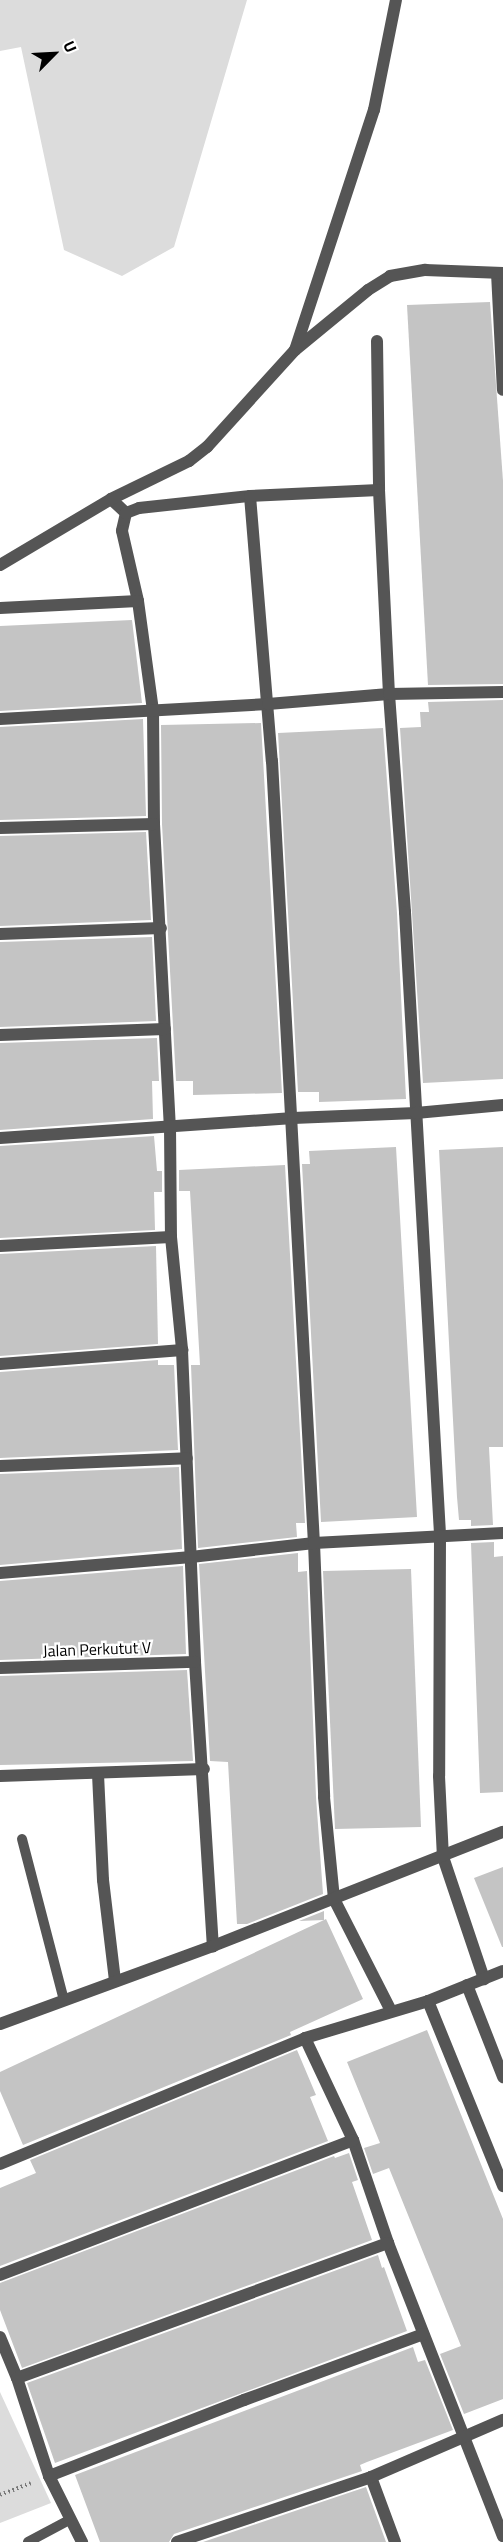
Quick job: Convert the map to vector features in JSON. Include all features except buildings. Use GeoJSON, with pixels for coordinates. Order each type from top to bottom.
{"type":"FeatureCollection","features":[{"type":"Feature","properties":{"kind":"street"},"geometry":{"type":"LineString","coordinates":[[295,350],[374,110],[396,0]]}},
{"type":"Feature","properties":{"kind":"street"},"geometry":{"type":"LineString","coordinates":[[0,565],[111,499],[189,461],[207,447],[295,350],[368,290],[390,276],[425,270],[500,273],[503,390]]}},
{"type":"Feature","properties":{"kind":"street"},"geometry":{"type":"LineString","coordinates":[[377,342],[379,490],[389,694],[405,912],[440,1535],[439,1734],[443,1857],[484,1979]]}},
{"type":"Feature","properties":{"kind":"street"},"geometry":{"type":"LineString","coordinates":[[126,513],[139,508],[250,496],[379,490]]}},
{"type":"Feature","properties":{"kind":"street"},"geometry":{"type":"LineString","coordinates":[[250,496],[268,704],[292,1118],[314,1543],[324,1797],[334,1899],[391,2012]]}},
{"type":"Feature","properties":{"kind":"street"},"geometry":{"type":"LineString","coordinates":[[111,499],[126,513]]}},
{"type":"Feature","properties":{"kind":"street"},"geometry":{"type":"LineString","coordinates":[[126,513],[122,531],[138,601],[153,710],[154,824],[170,1126],[171,1237],[183,1350],[195,1662],[204,1769],[207,1874],[213,1946]]}},
{"type":"Feature","properties":{"kind":"street"},"geometry":{"type":"LineString","coordinates":[[0,608],[138,601]]}},
{"type":"Feature","properties":{"kind":"street"},"geometry":{"type":"LineString","coordinates":[[0,719],[268,704],[389,694],[503,692]]}},
{"type":"Feature","properties":{"kind":"street"},"geometry":{"type":"LineString","coordinates":[[0,828],[154,824]]}},
{"type":"Feature","properties":{"kind":"street"},"geometry":{"type":"LineString","coordinates":[[0,934],[160,928]]}},
{"type":"Feature","properties":{"kind":"street"},"geometry":{"type":"LineString","coordinates":[[0,1035],[165,1029]]}},
{"type":"Feature","properties":{"kind":"street"},"geometry":{"type":"LineString","coordinates":[[0,1138],[292,1118],[416,1113],[503,1105]]}},
{"type":"Feature","properties":{"kind":"street"},"geometry":{"type":"LineString","coordinates":[[0,1246],[171,1237]]}},
{"type":"Feature","properties":{"kind":"street"},"geometry":{"type":"LineString","coordinates":[[0,1364],[183,1350]]}},
{"type":"Feature","properties":{"kind":"street"},"geometry":{"type":"LineString","coordinates":[[0,1466],[187,1458]]}},
{"type":"Feature","properties":{"kind":"street"},"geometry":{"type":"LineString","coordinates":[[0,1573],[191,1557],[314,1543],[503,1533]]}},
{"type":"Feature","properties":{"kind":"street","name":"Jalan Perkutut V"},"geometry":{"type":"LineString","coordinates":[[0,1668],[195,1662]]}},
{"type":"Feature","properties":{"kind":"street"},"geometry":{"type":"LineString","coordinates":[[0,1776],[204,1769]]}},
{"type":"Feature","properties":{"kind":"street"},"geometry":{"type":"LineString","coordinates":[[98,1774],[103,1880],[115,1981]]}},
{"type":"Feature","properties":{"kind":"street"},"geometry":{"type":"LineString","coordinates":[[0,2024],[213,1946],[503,1832]]}},
{"type":"Feature","properties":{"kind":"street"},"geometry":{"type":"LineString","coordinates":[[0,2164],[305,2038],[428,2001],[503,1971]]}},
{"type":"Feature","properties":{"kind":"street"},"geometry":{"type":"LineString","coordinates":[[467,1985],[503,2077]]}},
{"type":"Feature","properties":{"kind":"street"},"geometry":{"type":"LineString","coordinates":[[428,2001],[503,2186]]}},
{"type":"Feature","properties":{"kind":"street"},"geometry":{"type":"LineString","coordinates":[[305,2038],[352,2140],[388,2243],[503,2536]]}},
{"type":"Feature","properties":{"kind":"street"},"geometry":{"type":"LineString","coordinates":[[0,2275],[352,2140]]}},
{"type":"Feature","properties":{"kind":"street"},"geometry":{"type":"LineString","coordinates":[[17,2378],[388,2243]]}},
{"type":"Feature","properties":{"kind":"street"},"geometry":{"type":"LineString","coordinates":[[49,2476],[244,2400],[423,2334]]}},
{"type":"Feature","properties":{"kind":"street"},"geometry":{"type":"LineString","coordinates":[[0,2337],[17,2378],[49,2476],[82,2542]]}},
{"type":"Feature","properties":{"kind":"street"},"geometry":{"type":"LineString","coordinates":[[177,2542],[371,2477],[503,2420]]}},
{"type":"Feature","properties":{"kind":"street"},"geometry":{"type":"LineString","coordinates":[[371,2477],[395,2542]]}},
{"type":"Feature","properties":{"kind":"lane"},"geometry":{"type":"LineString","coordinates":[[22,1839],[64,2000]]}},
{"type":"Feature","properties":{"kind":"lane"},"geometry":{"type":"LineString","coordinates":[[28,2542],[69,2520]]}},
{"type":"Feature","properties":{"kind":"path"},"geometry":{"type":"LineString","coordinates":[[0,2495],[49,2476]]}},
{"type":"Feature","properties":{"kind":"shaded area"},"geometry":{"type":"Polygon","coordinates":[[[0,0],[247,0],[174,247],[122,276],[64,250],[21,47],[0,51],[0,0]]]}},
{"type":"Feature","properties":{"kind":"shaded area"},"geometry":{"type":"Polygon","coordinates":[[[0,2392],[51,2503],[0,2523],[0,2392]]]}}]}
